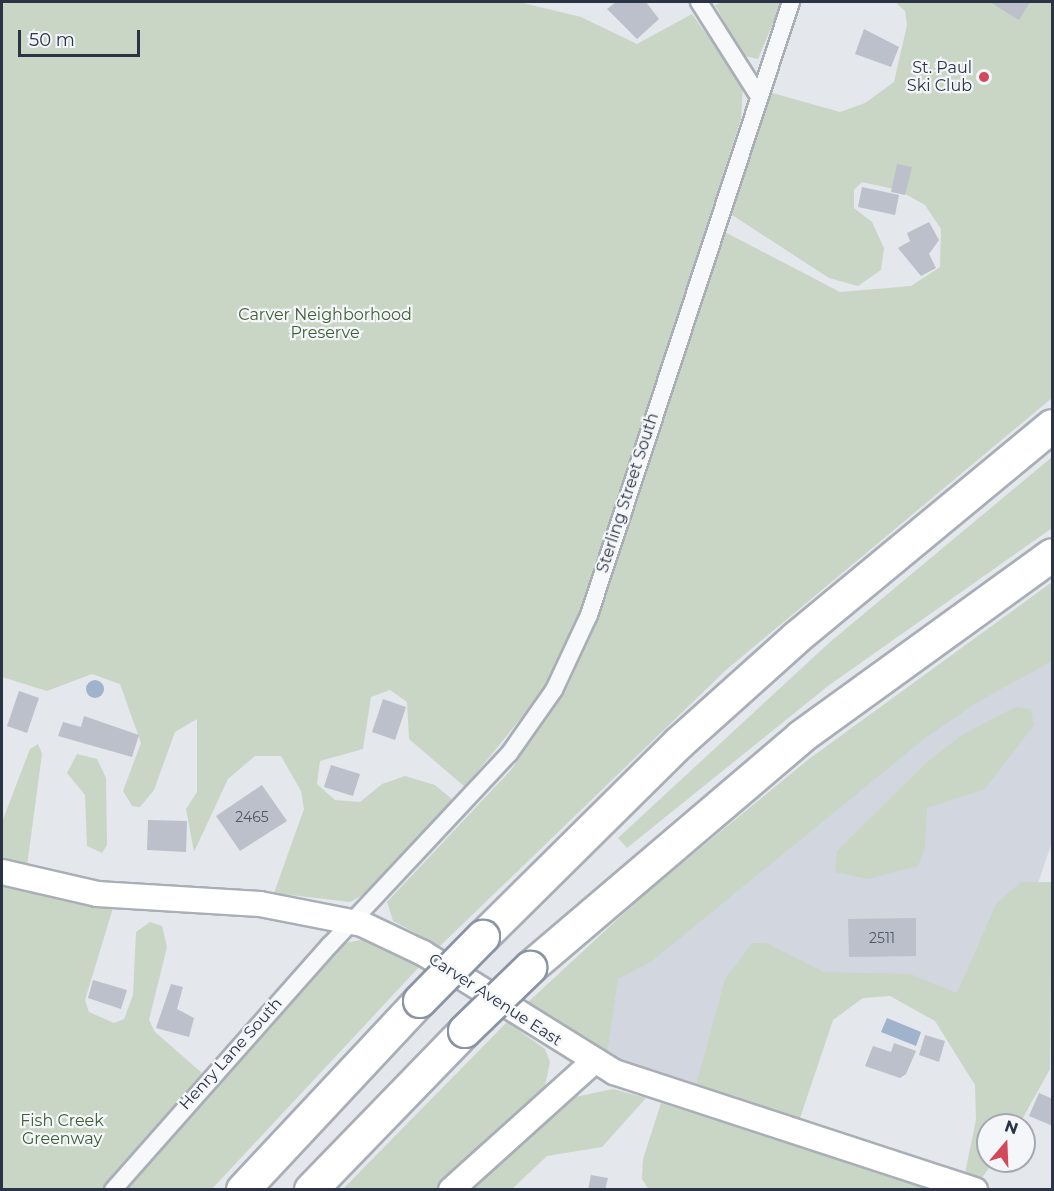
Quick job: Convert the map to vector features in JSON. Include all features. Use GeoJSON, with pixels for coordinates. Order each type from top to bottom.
{"type":"FeatureCollection","features":[{"type":"Feature","properties":{"kind":"highway"},"geometry":{"type":"LineString","coordinates":[[243,1190],[420,1001],[678,744],[796,638],[1053,426]]}},
{"type":"Feature","properties":{"kind":"highway"},"geometry":{"type":"LineString","coordinates":[[312,1190],[465,1031],[530,968],[801,737],[1053,555]]}},
{"type":"Feature","properties":{"kind":"street"},"geometry":{"type":"LineString","coordinates":[[699,2],[758,95]]}},
{"type":"Feature","properties":{"kind":"street","name":"Sterling Street South"},"geometry":{"type":"LineString","coordinates":[[352,921],[509,754],[573,656],[758,95],[791,2]]}},
{"type":"Feature","properties":{"kind":"street","name":"Carver Avenue East"},"geometry":{"type":"LineString","coordinates":[[2,872],[97,894],[260,904],[352,921],[423,953],[593,1062],[672,1094],[975,1190]]}},
{"type":"Feature","properties":{"kind":"street","name":"Henry Lane South"},"geometry":{"type":"LineString","coordinates":[[113,1190],[352,921]]}},
{"type":"Feature","properties":{"kind":"street"},"geometry":{"type":"LineString","coordinates":[[451,1190],[593,1062]]}},
{"type":"Feature","properties":{"kind":"shaded area"},"geometry":{"type":"Polygon","coordinates":[[[1052,601],[1052,842],[993,1016],[902,985],[788,988],[749,1106],[620,1061],[573,1036],[695,866],[1052,601]]]}},
{"type":"Feature","properties":{"kind":"green space","name":"Carver Neighborhood Preserve"},"geometry":{"type":"Polygon","coordinates":[[[2,2],[519,2],[581,17],[637,44],[692,14],[743,85],[741,119],[585,600],[570,640],[539,696],[465,787],[409,739],[407,702],[390,690],[371,697],[363,749],[320,761],[317,784],[335,800],[360,802],[382,784],[405,776],[435,785],[453,800],[365,894],[350,902],[274,893],[304,809],[301,791],[281,756],[255,756],[228,779],[194,852],[186,809],[197,792],[197,719],[175,732],[154,790],[140,807],[132,806],[123,791],[141,743],[120,684],[92,674],[47,691],[2,677],[2,2]]]}},
{"type":"Feature","properties":{"kind":"green space"},"geometry":{"type":"Polygon","coordinates":[[[723,2],[782,2],[758,59],[746,56],[733,38],[715,5],[723,2]]]}},
{"type":"Feature","properties":{"kind":"green space"},"geometry":{"type":"Polygon","coordinates":[[[895,2],[1052,2],[1052,398],[726,670],[440,946],[393,921],[387,902],[511,770],[568,686],[593,628],[723,231],[840,292],[911,286],[940,267],[941,229],[925,205],[898,190],[862,182],[854,190],[854,208],[872,222],[884,248],[881,270],[858,286],[829,278],[729,213],[769,92],[840,112],[865,103],[894,82],[907,25],[905,11],[895,2]]]}},
{"type":"Feature","properties":{"kind":"green space"},"geometry":{"type":"Polygon","coordinates":[[[1052,457],[1052,528],[828,686],[627,848],[618,838],[830,642],[1052,457]]]}},
{"type":"Feature","properties":{"kind":"green space"},"geometry":{"type":"Polygon","coordinates":[[[1052,582],[1052,661],[976,703],[924,739],[652,961],[618,979],[607,1055],[526,1004],[648,891],[809,759],[1052,582]]]}},
{"type":"Feature","properties":{"kind":"green space"},"geometry":{"type":"Polygon","coordinates":[[[1015,707],[1031,709],[1034,725],[985,789],[927,808],[925,848],[918,866],[868,879],[835,872],[837,851],[928,761],[962,735],[1015,707]]]}},
{"type":"Feature","properties":{"kind":"green space"},"geometry":{"type":"Polygon","coordinates":[[[38,744],[42,754],[27,866],[2,859],[2,822],[30,749],[38,744]]]}},
{"type":"Feature","properties":{"kind":"green space"},"geometry":{"type":"Polygon","coordinates":[[[77,754],[97,759],[106,778],[107,845],[102,853],[87,846],[85,795],[67,773],[77,754]]]}},
{"type":"Feature","properties":{"kind":"green space"},"geometry":{"type":"Polygon","coordinates":[[[1021,882],[1052,882],[1050,1069],[1026,1113],[976,1113],[976,1120],[975,1085],[935,1021],[890,996],[863,998],[833,1020],[799,1121],[695,1089],[725,979],[752,943],[766,943],[824,972],[910,974],[957,993],[996,904],[1021,882]]]}},
{"type":"Feature","properties":{"kind":"green space","name":"Fish Creek Greenway"},"geometry":{"type":"Polygon","coordinates":[[[2,884],[113,908],[85,1000],[89,1012],[114,1023],[124,1019],[133,995],[136,932],[150,922],[162,926],[167,947],[149,1020],[155,1032],[202,1073],[176,1104],[192,1110],[345,943],[366,939],[420,966],[212,1189],[2,1189],[2,884]]]}},
{"type":"Feature","properties":{"kind":"green space"},"geometry":{"type":"Polygon","coordinates":[[[507,1022],[545,1049],[550,1062],[545,1086],[436,1189],[342,1190],[507,1022]]]}},
{"type":"Feature","properties":{"kind":"green space"},"geometry":{"type":"Polygon","coordinates":[[[613,1089],[646,1098],[602,1147],[547,1156],[512,1189],[467,1190],[570,1098],[613,1089]]]}},
{"type":"Feature","properties":{"kind":"green space"},"geometry":{"type":"Polygon","coordinates":[[[661,1103],[936,1189],[649,1190],[642,1179],[643,1159],[661,1103]]]}},
{"type":"Feature","properties":{"kind":"green space"},"geometry":{"type":"Polygon","coordinates":[[[976,1120],[976,1173],[985,1173],[981,1179],[965,1173],[976,1120]]]}},
{"type":"Feature","properties":{"kind":"water"},"geometry":{"type":"Polygon","coordinates":[[[95,680],[101,683],[104,689],[101,695],[95,698],[89,695],[86,689],[89,683],[95,680]]]}},
{"type":"Feature","properties":{"kind":"water"},"geometry":{"type":"Polygon","coordinates":[[[887,1018],[921,1032],[916,1046],[881,1032],[887,1018]]]}},
{"type":"Feature","properties":{"kind":"building"},"geometry":{"type":"Polygon","coordinates":[[[616,2],[646,2],[659,19],[637,39],[607,9],[616,2]]]}},
{"type":"Feature","properties":{"kind":"building"},"geometry":{"type":"Polygon","coordinates":[[[990,2],[1030,2],[1019,20],[990,2]]]}},
{"type":"Feature","properties":{"kind":"building"},"geometry":{"type":"Polygon","coordinates":[[[864,29],[899,47],[891,67],[855,54],[864,29]]]}},
{"type":"Feature","properties":{"kind":"building"},"geometry":{"type":"Polygon","coordinates":[[[897,164],[912,167],[905,195],[891,192],[897,164]]]}},
{"type":"Feature","properties":{"kind":"building"},"geometry":{"type":"Polygon","coordinates":[[[862,187],[899,195],[895,215],[858,207],[862,187]]]}},
{"type":"Feature","properties":{"kind":"building"},"geometry":{"type":"Polygon","coordinates":[[[929,222],[939,240],[929,254],[936,268],[921,276],[898,248],[910,241],[907,233],[929,222]]]}},
{"type":"Feature","properties":{"kind":"building"},"geometry":{"type":"Polygon","coordinates":[[[19,691],[39,698],[27,733],[7,726],[19,691]]]}},
{"type":"Feature","properties":{"kind":"building"},"geometry":{"type":"Polygon","coordinates":[[[383,699],[406,707],[395,740],[372,732],[383,699]]]}},
{"type":"Feature","properties":{"kind":"building"},"geometry":{"type":"Polygon","coordinates":[[[84,716],[139,735],[132,757],[58,736],[63,722],[81,727],[84,716]]]}},
{"type":"Feature","properties":{"kind":"building"},"geometry":{"type":"Polygon","coordinates":[[[331,765],[360,774],[353,796],[324,787],[331,765]]]}},
{"type":"Feature","properties":{"kind":"building"},"geometry":{"type":"Polygon","coordinates":[[[262,785],[287,821],[240,851],[216,816],[262,785]]]}},
{"type":"Feature","properties":{"kind":"building"},"geometry":{"type":"Polygon","coordinates":[[[148,820],[187,821],[186,852],[147,850],[148,820]]]}},
{"type":"Feature","properties":{"kind":"building"},"geometry":{"type":"Polygon","coordinates":[[[916,918],[916,956],[849,957],[848,919],[916,918]]]}},
{"type":"Feature","properties":{"kind":"building"},"geometry":{"type":"Polygon","coordinates":[[[93,980],[127,990],[121,1009],[88,998],[93,980]]]}},
{"type":"Feature","properties":{"kind":"building"},"geometry":{"type":"Polygon","coordinates":[[[171,984],[183,987],[177,1009],[194,1018],[189,1037],[156,1028],[171,984]]]}},
{"type":"Feature","properties":{"kind":"building"},"geometry":{"type":"Polygon","coordinates":[[[925,1035],[945,1041],[939,1062],[919,1055],[925,1035]]]}},
{"type":"Feature","properties":{"kind":"building"},"geometry":{"type":"Polygon","coordinates":[[[894,1043],[916,1051],[906,1074],[900,1078],[865,1066],[873,1046],[891,1052],[894,1043]]]}},
{"type":"Feature","properties":{"kind":"building"},"geometry":{"type":"Polygon","coordinates":[[[1039,1093],[1053,1099],[1053,1126],[1036,1119],[1036,1113],[1030,1113],[1039,1093]]]}},
{"type":"Feature","properties":{"kind":"building"},"geometry":{"type":"Polygon","coordinates":[[[591,1175],[608,1178],[605,1190],[588,1190],[591,1175]]]}},
{"type":"Feature","properties":{"kind":"place","name":"St. Paul Ski Club"},"geometry":{"type":"Point","coordinates":[984,77]}}]}
